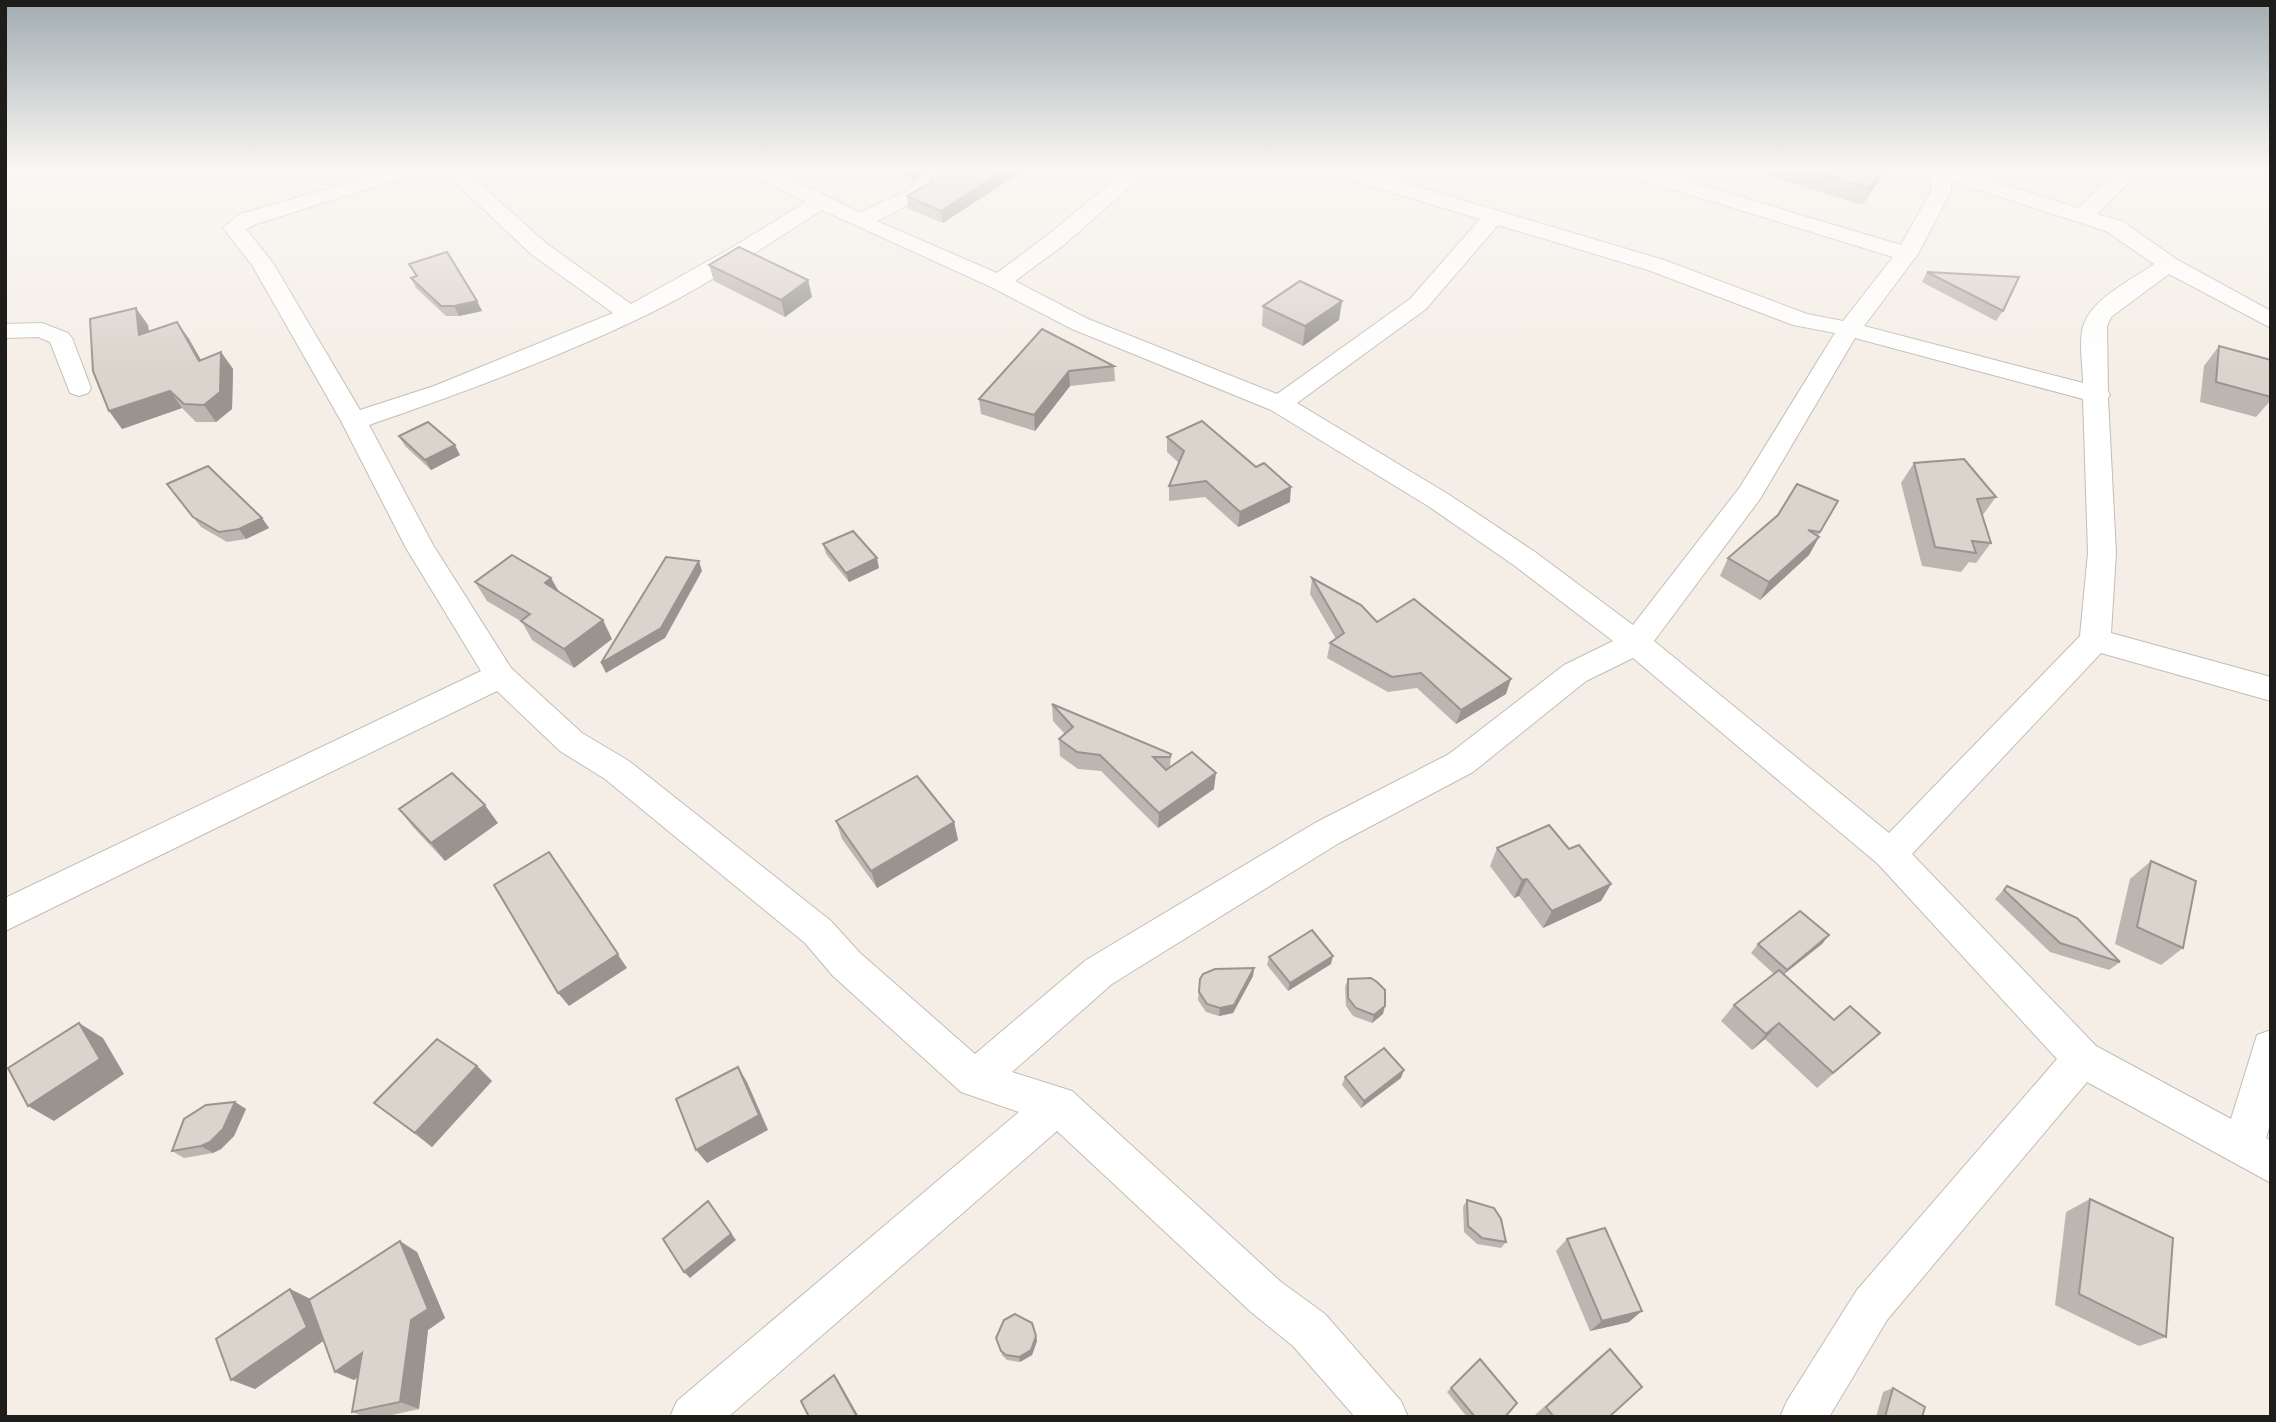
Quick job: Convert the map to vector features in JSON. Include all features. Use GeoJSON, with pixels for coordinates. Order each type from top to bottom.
{"type":"FeatureCollection","features":[{"type":"Feature","properties":{"kind":"street"},"geometry":{"type":"LineString","coordinates":[[239,234],[262,263],[354,421],[420,548],[500,676],[571,742],[617,770],[818,932],[846,964],[975,1079],[1058,1105],[1266,1297],[1308,1330],[1385,1417]]}},
{"type":"Feature","properties":{"kind":"street"},"geometry":{"type":"LineString","coordinates":[[524,234],[629,314]]}},
{"type":"Feature","properties":{"kind":"street"},"geometry":{"type":"LineString","coordinates":[[354,421],[443,391],[629,314],[768,234]]}},
{"type":"Feature","properties":{"kind":"street"},"geometry":{"type":"LineString","coordinates":[[889,234],[999,282],[1080,324],[1280,404],[1438,500],[1534,566],[1636,643],[1890,854],[2082,1059],[2257,1154],[2271,1048]]}},
{"type":"Feature","properties":{"kind":"street"},"geometry":{"type":"LineString","coordinates":[[999,282],[1062,234]]}},
{"type":"Feature","properties":{"kind":"street"},"geometry":{"type":"LineString","coordinates":[[1280,404],[1418,304],[1478,234]]}},
{"type":"Feature","properties":{"kind":"street"},"geometry":{"type":"LineString","coordinates":[[1557,234],[1656,265],[1784,315],[1849,329],[2098,395]]}},
{"type":"Feature","properties":{"kind":"street"},"geometry":{"type":"LineString","coordinates":[[1842,234],[1907,254]]}},
{"type":"Feature","properties":{"kind":"street"},"geometry":{"type":"LineString","coordinates":[[975,1079],[1099,972],[1327,833],[1461,763],[1575,673],[1636,643],[1750,493],[1849,329],[1907,254],[1918,234]]}},
{"type":"Feature","properties":{"kind":"street"},"geometry":{"type":"LineString","coordinates":[[2128,234],[2168,264],[2271,321]]}},
{"type":"Feature","properties":{"kind":"street"},"geometry":{"type":"LineString","coordinates":[[1890,854],[2095,640],[2102,553],[2096,442],[2098,395],[2095,326],[2101,314],[2168,264]]}},
{"type":"Feature","properties":{"kind":"street"},"geometry":{"type":"LineString","coordinates":[[5,331],[42,330],[60,338],[79,388]]}},
{"type":"Feature","properties":{"kind":"street"},"geometry":{"type":"LineString","coordinates":[[2095,640],[2271,689]]}},
{"type":"Feature","properties":{"kind":"street"},"geometry":{"type":"LineString","coordinates":[[5,915],[500,676]]}},
{"type":"Feature","properties":{"kind":"street"},"geometry":{"type":"LineString","coordinates":[[1803,1417],[1872,1306],[2082,1059]]}},
{"type":"Feature","properties":{"kind":"street"},"geometry":{"type":"LineString","coordinates":[[693,1417],[1058,1105]]}},
{"type":"Feature","properties":{"kind":"building"},"geometry":{"type":"Polygon","coordinates":[[[739,247],[808,280],[781,300],[709,265],[739,247]]]}},
{"type":"Feature","properties":{"kind":"building"},"geometry":{"type":"Polygon","coordinates":[[[447,252],[477,301],[441,306],[411,278],[417,276],[409,264],[447,252]]]}},
{"type":"Feature","properties":{"kind":"building"},"geometry":{"type":"Polygon","coordinates":[[[1927,272],[2019,277],[2003,311],[1927,272]]]}},
{"type":"Feature","properties":{"kind":"building"},"geometry":{"type":"Polygon","coordinates":[[[1300,281],[1342,301],[1305,326],[1263,306],[1300,281]]]}},
{"type":"Feature","properties":{"kind":"building"},"geometry":{"type":"Polygon","coordinates":[[[136,308],[139,335],[177,322],[199,361],[221,352],[220,392],[204,405],[184,404],[170,391],[109,411],[93,371],[90,319],[136,308]]]}},
{"type":"Feature","properties":{"kind":"building"},"geometry":{"type":"Polygon","coordinates":[[[1042,329],[1114,366],[1069,371],[1034,415],[979,399],[1042,329]]]}},
{"type":"Feature","properties":{"kind":"building"},"geometry":{"type":"Polygon","coordinates":[[[2219,346],[2271,360],[2271,397],[2216,382],[2219,346]]]}},
{"type":"Feature","properties":{"kind":"building"},"geometry":{"type":"Polygon","coordinates":[[[1202,421],[1256,467],[1264,463],[1291,487],[1240,512],[1206,481],[1169,486],[1184,451],[1167,437],[1202,421]]]}},
{"type":"Feature","properties":{"kind":"building"},"geometry":{"type":"Polygon","coordinates":[[[428,422],[455,445],[425,460],[399,436],[428,422]]]}},
{"type":"Feature","properties":{"kind":"building"},"geometry":{"type":"Polygon","coordinates":[[[1964,459],[1996,497],[1977,499],[1991,543],[1972,541],[1976,553],[1935,547],[1914,463],[1964,459]]]}},
{"type":"Feature","properties":{"kind":"building"},"geometry":{"type":"Polygon","coordinates":[[[208,466],[262,518],[239,529],[219,532],[193,517],[167,484],[208,466]]]}},
{"type":"Feature","properties":{"kind":"building"},"geometry":{"type":"Polygon","coordinates":[[[1797,484],[1838,501],[1820,532],[1808,530],[1819,537],[1769,582],[1728,558],[1778,515],[1797,484]]]}},
{"type":"Feature","properties":{"kind":"building"},"geometry":{"type":"Polygon","coordinates":[[[853,531],[877,558],[846,573],[823,544],[853,531]]]}},
{"type":"Feature","properties":{"kind":"building"},"geometry":{"type":"Polygon","coordinates":[[[512,555],[551,578],[545,583],[603,620],[564,649],[521,621],[530,614],[475,582],[512,555]]]}},
{"type":"Feature","properties":{"kind":"building"},"geometry":{"type":"Polygon","coordinates":[[[666,557],[699,561],[661,628],[601,663],[666,557]]]}},
{"type":"Feature","properties":{"kind":"building"},"geometry":{"type":"Polygon","coordinates":[[[1312,578],[1361,605],[1377,622],[1414,599],[1511,679],[1461,710],[1421,673],[1392,677],[1330,643],[1344,633],[1312,578]]]}},
{"type":"Feature","properties":{"kind":"building"},"geometry":{"type":"Polygon","coordinates":[[[1052,704],[1171,754],[1170,757],[1153,757],[1166,770],[1192,752],[1216,773],[1159,813],[1100,755],[1077,752],[1059,739],[1073,727],[1052,704]]]}},
{"type":"Feature","properties":{"kind":"building"},"geometry":{"type":"Polygon","coordinates":[[[452,773],[485,805],[431,843],[399,809],[452,773]]]}},
{"type":"Feature","properties":{"kind":"building"},"geometry":{"type":"Polygon","coordinates":[[[917,776],[954,822],[871,871],[836,821],[917,776]]]}},
{"type":"Feature","properties":{"kind":"building"},"geometry":{"type":"Polygon","coordinates":[[[1549,825],[1569,849],[1579,845],[1611,884],[1552,911],[1527,879],[1522,880],[1497,848],[1549,825]]]}},
{"type":"Feature","properties":{"kind":"building"},"geometry":{"type":"Polygon","coordinates":[[[549,852],[618,954],[558,993],[494,885],[549,852]]]}},
{"type":"Feature","properties":{"kind":"building"},"geometry":{"type":"Polygon","coordinates":[[[2151,861],[2196,881],[2183,948],[2137,927],[2151,861]]]}},
{"type":"Feature","properties":{"kind":"building"},"geometry":{"type":"Polygon","coordinates":[[[2007,886],[2077,918],[2120,962],[2060,943],[2004,890],[2007,886]]]}},
{"type":"Feature","properties":{"kind":"building"},"geometry":{"type":"Polygon","coordinates":[[[1800,911],[1829,935],[1787,970],[1758,944],[1800,911]]]}},
{"type":"Feature","properties":{"kind":"building"},"geometry":{"type":"Polygon","coordinates":[[[1312,930],[1333,956],[1290,983],[1269,957],[1312,930]]]}},
{"type":"Feature","properties":{"kind":"building"},"geometry":{"type":"Polygon","coordinates":[[[1254,968],[1234,1005],[1220,1008],[1207,1004],[1199,992],[1203,974],[1215,969],[1254,968]]]}},
{"type":"Feature","properties":{"kind":"building"},"geometry":{"type":"Polygon","coordinates":[[[1779,970],[1834,1020],[1850,1006],[1880,1033],[1833,1073],[1779,1023],[1766,1034],[1734,1005],[1779,970]]]}},
{"type":"Feature","properties":{"kind":"building"},"geometry":{"type":"Polygon","coordinates":[[[1371,978],[1385,990],[1385,1006],[1374,1015],[1356,1008],[1348,998],[1348,979],[1371,978]]]}},
{"type":"Feature","properties":{"kind":"building"},"geometry":{"type":"Polygon","coordinates":[[[79,1023],[100,1059],[28,1106],[8,1068],[79,1023]]]}},
{"type":"Feature","properties":{"kind":"building"},"geometry":{"type":"Polygon","coordinates":[[[437,1039],[477,1066],[415,1133],[374,1103],[437,1039]]]}},
{"type":"Feature","properties":{"kind":"building"},"geometry":{"type":"Polygon","coordinates":[[[1384,1048],[1404,1070],[1364,1101],[1345,1077],[1384,1048]]]}},
{"type":"Feature","properties":{"kind":"building"},"geometry":{"type":"Polygon","coordinates":[[[738,1067],[759,1115],[696,1150],[676,1099],[738,1067]]]}},
{"type":"Feature","properties":{"kind":"building"},"geometry":{"type":"Polygon","coordinates":[[[235,1102],[223,1129],[210,1142],[172,1151],[184,1119],[206,1105],[235,1102]]]}},
{"type":"Feature","properties":{"kind":"building"},"geometry":{"type":"Polygon","coordinates":[[[2090,1199],[2173,1238],[2166,1337],[2079,1294],[2090,1199]]]}},
{"type":"Feature","properties":{"kind":"building"},"geometry":{"type":"Polygon","coordinates":[[[1467,1200],[1494,1208],[1501,1219],[1506,1242],[1482,1238],[1468,1226],[1467,1200]]]}},
{"type":"Feature","properties":{"kind":"building"},"geometry":{"type":"Polygon","coordinates":[[[708,1201],[731,1234],[684,1272],[663,1239],[708,1201]]]}},
{"type":"Feature","properties":{"kind":"building"},"geometry":{"type":"Polygon","coordinates":[[[1605,1228],[1642,1311],[1602,1321],[1567,1239],[1605,1228]]]}},
{"type":"Feature","properties":{"kind":"building"},"geometry":{"type":"Polygon","coordinates":[[[400,1241],[428,1309],[411,1320],[400,1402],[352,1412],[362,1353],[335,1372],[309,1300],[400,1241]]]}},
{"type":"Feature","properties":{"kind":"building"},"geometry":{"type":"Polygon","coordinates":[[[290,1289],[307,1327],[231,1380],[216,1339],[290,1289]]]}},
{"type":"Feature","properties":{"kind":"building"},"geometry":{"type":"Polygon","coordinates":[[[1015,1314],[1032,1323],[1036,1336],[1031,1350],[1019,1357],[1006,1355],[1001,1351],[996,1338],[1004,1320],[1015,1314]]]}},
{"type":"Feature","properties":{"kind":"building"},"geometry":{"type":"Polygon","coordinates":[[[1610,1349],[1642,1387],[1609,1417],[1554,1417],[1546,1407],[1610,1349]]]}},
{"type":"Feature","properties":{"kind":"building"},"geometry":{"type":"Polygon","coordinates":[[[1480,1359],[1517,1403],[1505,1417],[1475,1417],[1451,1388],[1480,1359]]]}},
{"type":"Feature","properties":{"kind":"building"},"geometry":{"type":"Polygon","coordinates":[[[834,1375],[857,1417],[809,1417],[801,1401],[834,1375]]]}},
{"type":"Feature","properties":{"kind":"building"},"geometry":{"type":"Polygon","coordinates":[[[1893,1388],[1925,1407],[1922,1417],[1885,1417],[1893,1388]]]}}]}
